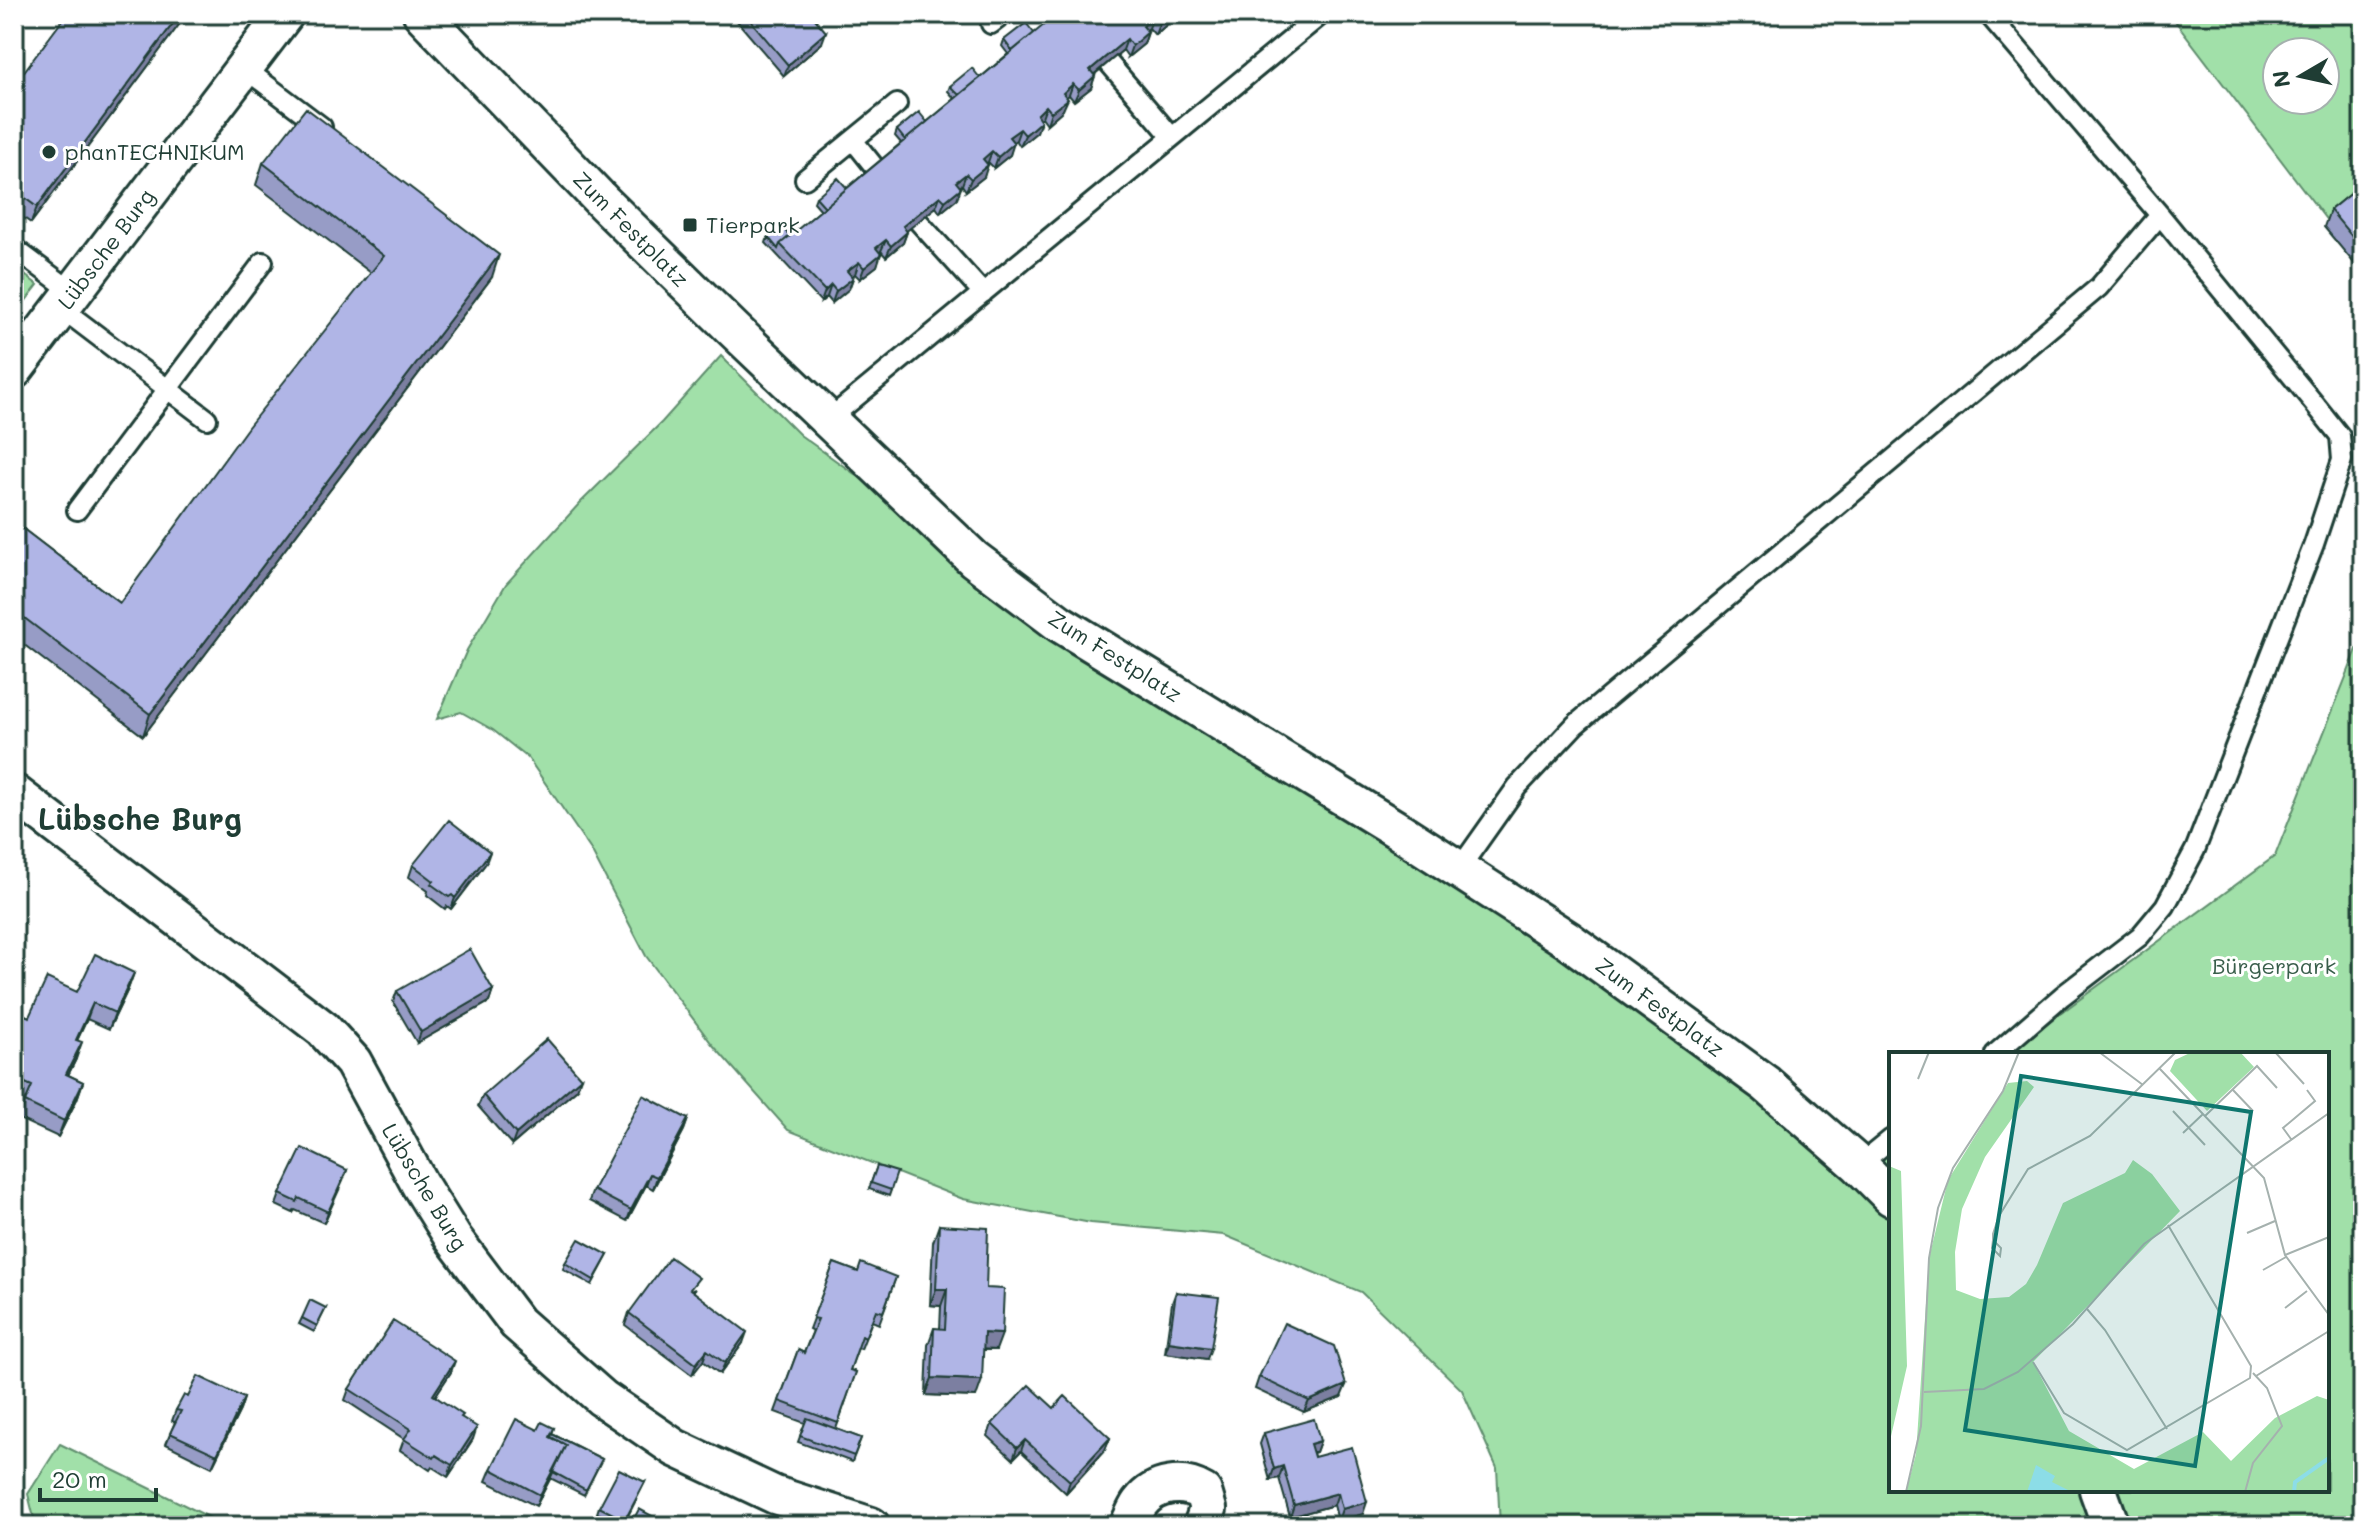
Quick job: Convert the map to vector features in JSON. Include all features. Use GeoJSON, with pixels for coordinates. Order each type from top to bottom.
{"type":"FeatureCollection","features":[{"type":"Feature","properties":{"kind":"street","name":"Lübsche Burg"},"geometry":{"type":"LineString","coordinates":[[14,370],[285,14]]}},
{"type":"Feature","properties":{"kind":"street","name":"Zum Festplatz"},"geometry":{"type":"LineString","coordinates":[[422,14],[615,213],[974,559],[1059,623],[1459,869],[1568,940],[1766,1084],[1889,1195]]}},
{"type":"Feature","properties":{"kind":"street","name":"Lübsche Burg"},"geometry":{"type":"LineString","coordinates":[[14,793],[323,1029],[353,1062],[444,1225],[517,1323],[602,1398],[675,1448],[775,1495],[871,1526]]}},
{"type":"Feature","properties":{"kind":"street"},"geometry":{"type":"LineString","coordinates":[[1128,1526],[1139,1504],[1150,1493],[1170,1485],[1189,1484],[1203,1492],[1208,1509],[1202,1526]]}},
{"type":"Feature","properties":{"kind":"street"},"geometry":{"type":"LineString","coordinates":[[2099,1492],[2111,1526]]}},
{"type":"Feature","properties":{"kind":"lane"},"geometry":{"type":"LineString","coordinates":[[828,420],[1322,14]]}},
{"type":"Feature","properties":{"kind":"lane"},"geometry":{"type":"LineString","coordinates":[[1988,14],[2160,215],[2340,436],[2342,460],[2314,544],[2195,850],[2165,906],[2140,936],[2062,996],[1997,1052]]}},
{"type":"Feature","properties":{"kind":"lane"},"geometry":{"type":"LineString","coordinates":[[1108,62],[1172,137]]}},
{"type":"Feature","properties":{"kind":"lane"},"geometry":{"type":"LineString","coordinates":[[244,68],[340,140]]}},
{"type":"Feature","properties":{"kind":"lane"},"geometry":{"type":"LineString","coordinates":[[805,179],[897,104]]}},
{"type":"Feature","properties":{"kind":"lane"},"geometry":{"type":"LineString","coordinates":[[853,140],[877,170]]}},
{"type":"Feature","properties":{"kind":"lane"},"geometry":{"type":"LineString","coordinates":[[1459,869],[1517,787],[1575,725],[2099,287],[2160,215]]}},
{"type":"Feature","properties":{"kind":"lane"},"geometry":{"type":"LineString","coordinates":[[918,221],[983,293]]}},
{"type":"Feature","properties":{"kind":"lane"},"geometry":{"type":"LineString","coordinates":[[14,248],[168,390],[207,419]]}},
{"type":"Feature","properties":{"kind":"lane"},"geometry":{"type":"LineString","coordinates":[[77,510],[263,262]]}},
{"type":"Feature","properties":{"kind":"lane"},"geometry":{"type":"LineString","coordinates":[[1859,1165],[1889,1141]]}},
{"type":"Feature","properties":{"kind":"green space"},"geometry":{"type":"Polygon","coordinates":[[[2170,14],[2363,14],[2363,268],[2170,14]]]}},
{"type":"Feature","properties":{"kind":"green space"},"geometry":{"type":"Polygon","coordinates":[[[14,267],[38,285],[14,316],[14,267]]]}},
{"type":"Feature","properties":{"kind":"green space","name":"Bürgerpark"},"geometry":{"type":"Polygon","coordinates":[[[721,356],[800,435],[974,559],[1399,831],[1859,1164],[1889,1141],[1889,1492],[2329,1492],[2329,1052],[2008,1052],[2275,856],[2363,634],[2363,1526],[1500,1526],[1497,1468],[1462,1390],[1361,1292],[1224,1235],[1091,1223],[963,1199],[788,1130],[712,1044],[646,956],[591,850],[528,758],[493,730],[461,712],[437,719],[467,650],[506,584],[579,504],[662,422],[721,356]]]}},
{"type":"Feature","properties":{"kind":"green space"},"geometry":{"type":"Polygon","coordinates":[[[60,1444],[227,1526],[36,1526],[28,1494],[60,1444]]]}},
{"type":"Feature","properties":{"kind":"building","name":"phanTECHNIKUM"},"geometry":{"type":"Polygon","coordinates":[[[67,14],[180,14],[37,207],[14,190],[14,85],[67,14]]]}},
{"type":"Feature","properties":{"kind":"building"},"geometry":{"type":"Polygon","coordinates":[[[745,14],[811,14],[826,32],[788,65],[745,14]]]}},
{"type":"Feature","properties":{"kind":"building"},"geometry":{"type":"Polygon","coordinates":[[[1057,14],[1170,14],[1159,24],[1153,17],[1143,26],[1148,32],[1132,46],[1127,39],[1090,70],[1095,76],[1079,90],[1073,84],[1063,93],[1068,99],[1051,112],[1046,106],[1037,115],[1041,121],[1025,135],[1020,129],[1009,137],[1014,143],[998,157],[992,151],[983,159],[988,165],[971,179],[966,174],[956,182],[961,188],[945,201],[940,196],[903,226],[907,232],[891,246],[886,240],[876,248],[881,254],[864,268],[859,262],[847,271],[853,278],[836,291],[831,285],[825,291],[780,244],[1057,14]]]}},
{"type":"Feature","properties":{"kind":"building"},"geometry":{"type":"Polygon","coordinates":[[[1026,23],[1034,33],[1012,51],[1004,40],[1026,23]]]}},
{"type":"Feature","properties":{"kind":"building"},"geometry":{"type":"Polygon","coordinates":[[[972,68],[980,78],[959,95],[950,86],[972,68]]]}},
{"type":"Feature","properties":{"kind":"building"},"geometry":{"type":"Polygon","coordinates":[[[306,108],[499,255],[150,714],[14,610],[14,522],[120,603],[248,427],[384,256],[263,163],[306,108]]]}},
{"type":"Feature","properties":{"kind":"building"},"geometry":{"type":"Polygon","coordinates":[[[919,112],[927,122],[905,140],[897,130],[919,112]]]}},
{"type":"Feature","properties":{"kind":"building"},"geometry":{"type":"Polygon","coordinates":[[[838,178],[847,188],[825,207],[816,197],[838,178]]]}},
{"type":"Feature","properties":{"kind":"building"},"geometry":{"type":"Polygon","coordinates":[[[2363,183],[2363,250],[2330,210],[2363,183]]]}},
{"type":"Feature","properties":{"kind":"building"},"geometry":{"type":"Polygon","coordinates":[[[781,226],[790,236],[778,249],[768,237],[781,226]]]}},
{"type":"Feature","properties":{"kind":"building"},"geometry":{"type":"Polygon","coordinates":[[[449,820],[490,852],[455,898],[431,884],[434,881],[413,865],[449,820]]]}},
{"type":"Feature","properties":{"kind":"building"},"geometry":{"type":"Polygon","coordinates":[[[470,949],[493,990],[421,1032],[397,991],[470,949]]]}},
{"type":"Feature","properties":{"kind":"building"},"geometry":{"type":"Polygon","coordinates":[[[95,954],[134,973],[115,1013],[93,1003],[76,1040],[82,1042],[66,1074],[83,1082],[64,1121],[25,1102],[32,1086],[14,1078],[14,1010],[29,1017],[47,978],[77,992],[95,954]]]}},
{"type":"Feature","properties":{"kind":"building"},"geometry":{"type":"Polygon","coordinates":[[[547,1039],[581,1078],[516,1134],[483,1095],[547,1039]]]}},
{"type":"Feature","properties":{"kind":"building"},"geometry":{"type":"Polygon","coordinates":[[[643,1095],[688,1119],[657,1177],[650,1174],[631,1210],[593,1190],[643,1095]]]}},
{"type":"Feature","properties":{"kind":"building"},"geometry":{"type":"Polygon","coordinates":[[[302,1148],[347,1170],[328,1212],[299,1198],[297,1202],[280,1194],[302,1148]]]}},
{"type":"Feature","properties":{"kind":"building"},"geometry":{"type":"Polygon","coordinates":[[[877,1166],[897,1172],[891,1190],[871,1183],[877,1166]]]}},
{"type":"Feature","properties":{"kind":"building"},"geometry":{"type":"Polygon","coordinates":[[[939,1225],[988,1228],[986,1288],[1004,1289],[1002,1334],[984,1333],[982,1380],[932,1378],[934,1328],[945,1329],[947,1289],[936,1289],[939,1225]]]}},
{"type":"Feature","properties":{"kind":"building"},"geometry":{"type":"Polygon","coordinates":[[[579,1239],[608,1255],[594,1280],[565,1263],[579,1239]]]}},
{"type":"Feature","properties":{"kind":"building"},"geometry":{"type":"Polygon","coordinates":[[[670,1257],[699,1278],[690,1289],[747,1332],[725,1363],[707,1350],[696,1364],[629,1313],[670,1257]]]}},
{"type":"Feature","properties":{"kind":"building"},"geometry":{"type":"Polygon","coordinates":[[[834,1263],[858,1272],[861,1263],[896,1277],[883,1312],[876,1310],[865,1338],[862,1336],[850,1370],[856,1372],[838,1423],[779,1401],[798,1350],[804,1353],[818,1319],[813,1318],[834,1263]]]}},
{"type":"Feature","properties":{"kind":"building"},"geometry":{"type":"Polygon","coordinates":[[[1176,1292],[1219,1297],[1211,1348],[1169,1342],[1176,1292]]]}},
{"type":"Feature","properties":{"kind":"building"},"geometry":{"type":"Polygon","coordinates":[[[310,1300],[326,1308],[317,1326],[302,1318],[310,1300]]]}},
{"type":"Feature","properties":{"kind":"building"},"geometry":{"type":"Polygon","coordinates":[[[393,1321],[455,1361],[433,1395],[477,1427],[452,1465],[436,1455],[434,1458],[404,1439],[411,1429],[349,1389],[393,1321]]]}},
{"type":"Feature","properties":{"kind":"building"},"geometry":{"type":"Polygon","coordinates":[[[1284,1323],[1334,1346],[1346,1385],[1309,1401],[1259,1377],[1284,1323]]]}},
{"type":"Feature","properties":{"kind":"building"},"geometry":{"type":"Polygon","coordinates":[[[198,1376],[244,1398],[217,1455],[170,1433],[181,1411],[176,1410],[184,1395],[188,1397],[198,1376]]]}},
{"type":"Feature","properties":{"kind":"building"},"geometry":{"type":"Polygon","coordinates":[[[1029,1385],[1054,1408],[1065,1396],[1110,1438],[1070,1481],[1025,1440],[1017,1448],[992,1424],[1029,1385]]]}},
{"type":"Feature","properties":{"kind":"building"},"geometry":{"type":"Polygon","coordinates":[[[807,1418],[861,1438],[854,1456],[800,1436],[807,1418]]]}},
{"type":"Feature","properties":{"kind":"building"},"geometry":{"type":"Polygon","coordinates":[[[516,1419],[538,1430],[542,1422],[554,1428],[550,1437],[566,1445],[540,1495],[491,1469],[516,1419]]]}},
{"type":"Feature","properties":{"kind":"building"},"geometry":{"type":"Polygon","coordinates":[[[1314,1419],[1320,1441],[1310,1444],[1314,1457],[1352,1447],[1367,1502],[1342,1509],[1338,1493],[1294,1505],[1283,1466],[1274,1469],[1264,1433],[1314,1419]]]}},
{"type":"Feature","properties":{"kind":"building"},"geometry":{"type":"Polygon","coordinates":[[[552,1434],[602,1459],[586,1490],[553,1472],[566,1445],[551,1437],[552,1434]]]}},
{"type":"Feature","properties":{"kind":"building"},"geometry":{"type":"Polygon","coordinates":[[[619,1469],[645,1482],[625,1520],[599,1507],[619,1469]]]}},
{"type":"Feature","properties":{"kind":"building"},"geometry":{"type":"Polygon","coordinates":[[[639,1509],[663,1522],[665,1518],[680,1526],[630,1526],[639,1509]]]}},
{"type":"Feature","properties":{"kind":"place","name":"phanTECHNIKUM"},"geometry":{"type":"Point","coordinates":[49,152]}},
{"type":"Feature","properties":{"kind":"place","name":"Tierpark"},"geometry":{"type":"Point","coordinates":[690,225]}},
{"type":"Feature","properties":{"kind":"district","name":"Lübsche Burg"},"geometry":{"type":"Point","coordinates":[140,820]}}]}
